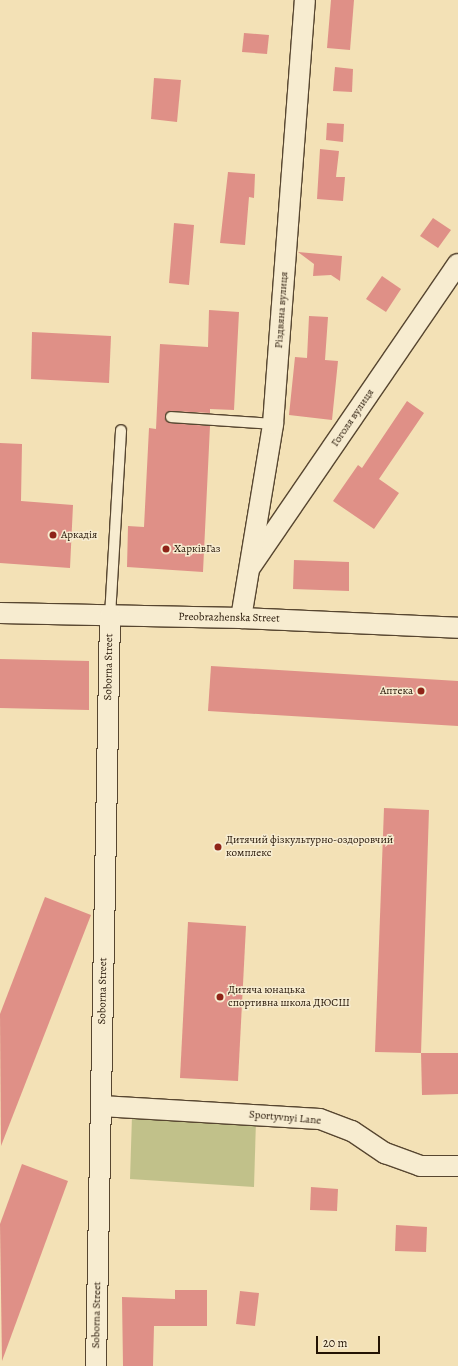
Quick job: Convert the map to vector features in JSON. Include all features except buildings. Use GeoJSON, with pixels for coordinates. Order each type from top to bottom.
{"type":"FeatureCollection","features":[{"type":"Feature","properties":{"kind":"street","name":"Різдвяна вулиця"},"geometry":{"type":"LineString","coordinates":[[241,618],[273,424],[305,0]]}},
{"type":"Feature","properties":{"kind":"street","name":"Гоголя вулиця"},"geometry":{"type":"LineString","coordinates":[[248,571],[458,264]]}},
{"type":"Feature","properties":{"kind":"street","name":"Preobrazhenska Street"},"geometry":{"type":"LineString","coordinates":[[0,613],[241,618],[458,628]]}},
{"type":"Feature","properties":{"kind":"street","name":"Soborna Street"},"geometry":{"type":"LineString","coordinates":[[96,1366],[110,616]]}},
{"type":"Feature","properties":{"kind":"street","name":"Sportyvnyi Lane"},"geometry":{"type":"LineString","coordinates":[[101,1106],[320,1118],[352,1131],[385,1153],[420,1166],[458,1166]]}},
{"type":"Feature","properties":{"kind":"lane"},"geometry":{"type":"LineString","coordinates":[[171,417],[273,424]]}},
{"type":"Feature","properties":{"kind":"lane"},"geometry":{"type":"LineString","coordinates":[[110,616],[121,430]]}},
{"type":"Feature","properties":{"kind":"green space"},"geometry":{"type":"Polygon","coordinates":[[[132,1116],[256,1120],[254,1187],[130,1179],[132,1116]]]}},
{"type":"Feature","properties":{"kind":"place","name":"Аркадія"},"geometry":{"type":"Point","coordinates":[53,535]}},
{"type":"Feature","properties":{"kind":"place","name":"ХарківГаз"},"geometry":{"type":"Point","coordinates":[166,549]}},
{"type":"Feature","properties":{"kind":"place","name":"Аптека"},"geometry":{"type":"Point","coordinates":[421,691]}},
{"type":"Feature","properties":{"kind":"place","name":"Дитячий фізкультурно-оздоровчий комплекс"},"geometry":{"type":"Point","coordinates":[218,847]}},
{"type":"Feature","properties":{"kind":"place","name":"Дитяча юнацька спортивна школа ДЮСШ"},"geometry":{"type":"Point","coordinates":[220,997]}}]}
